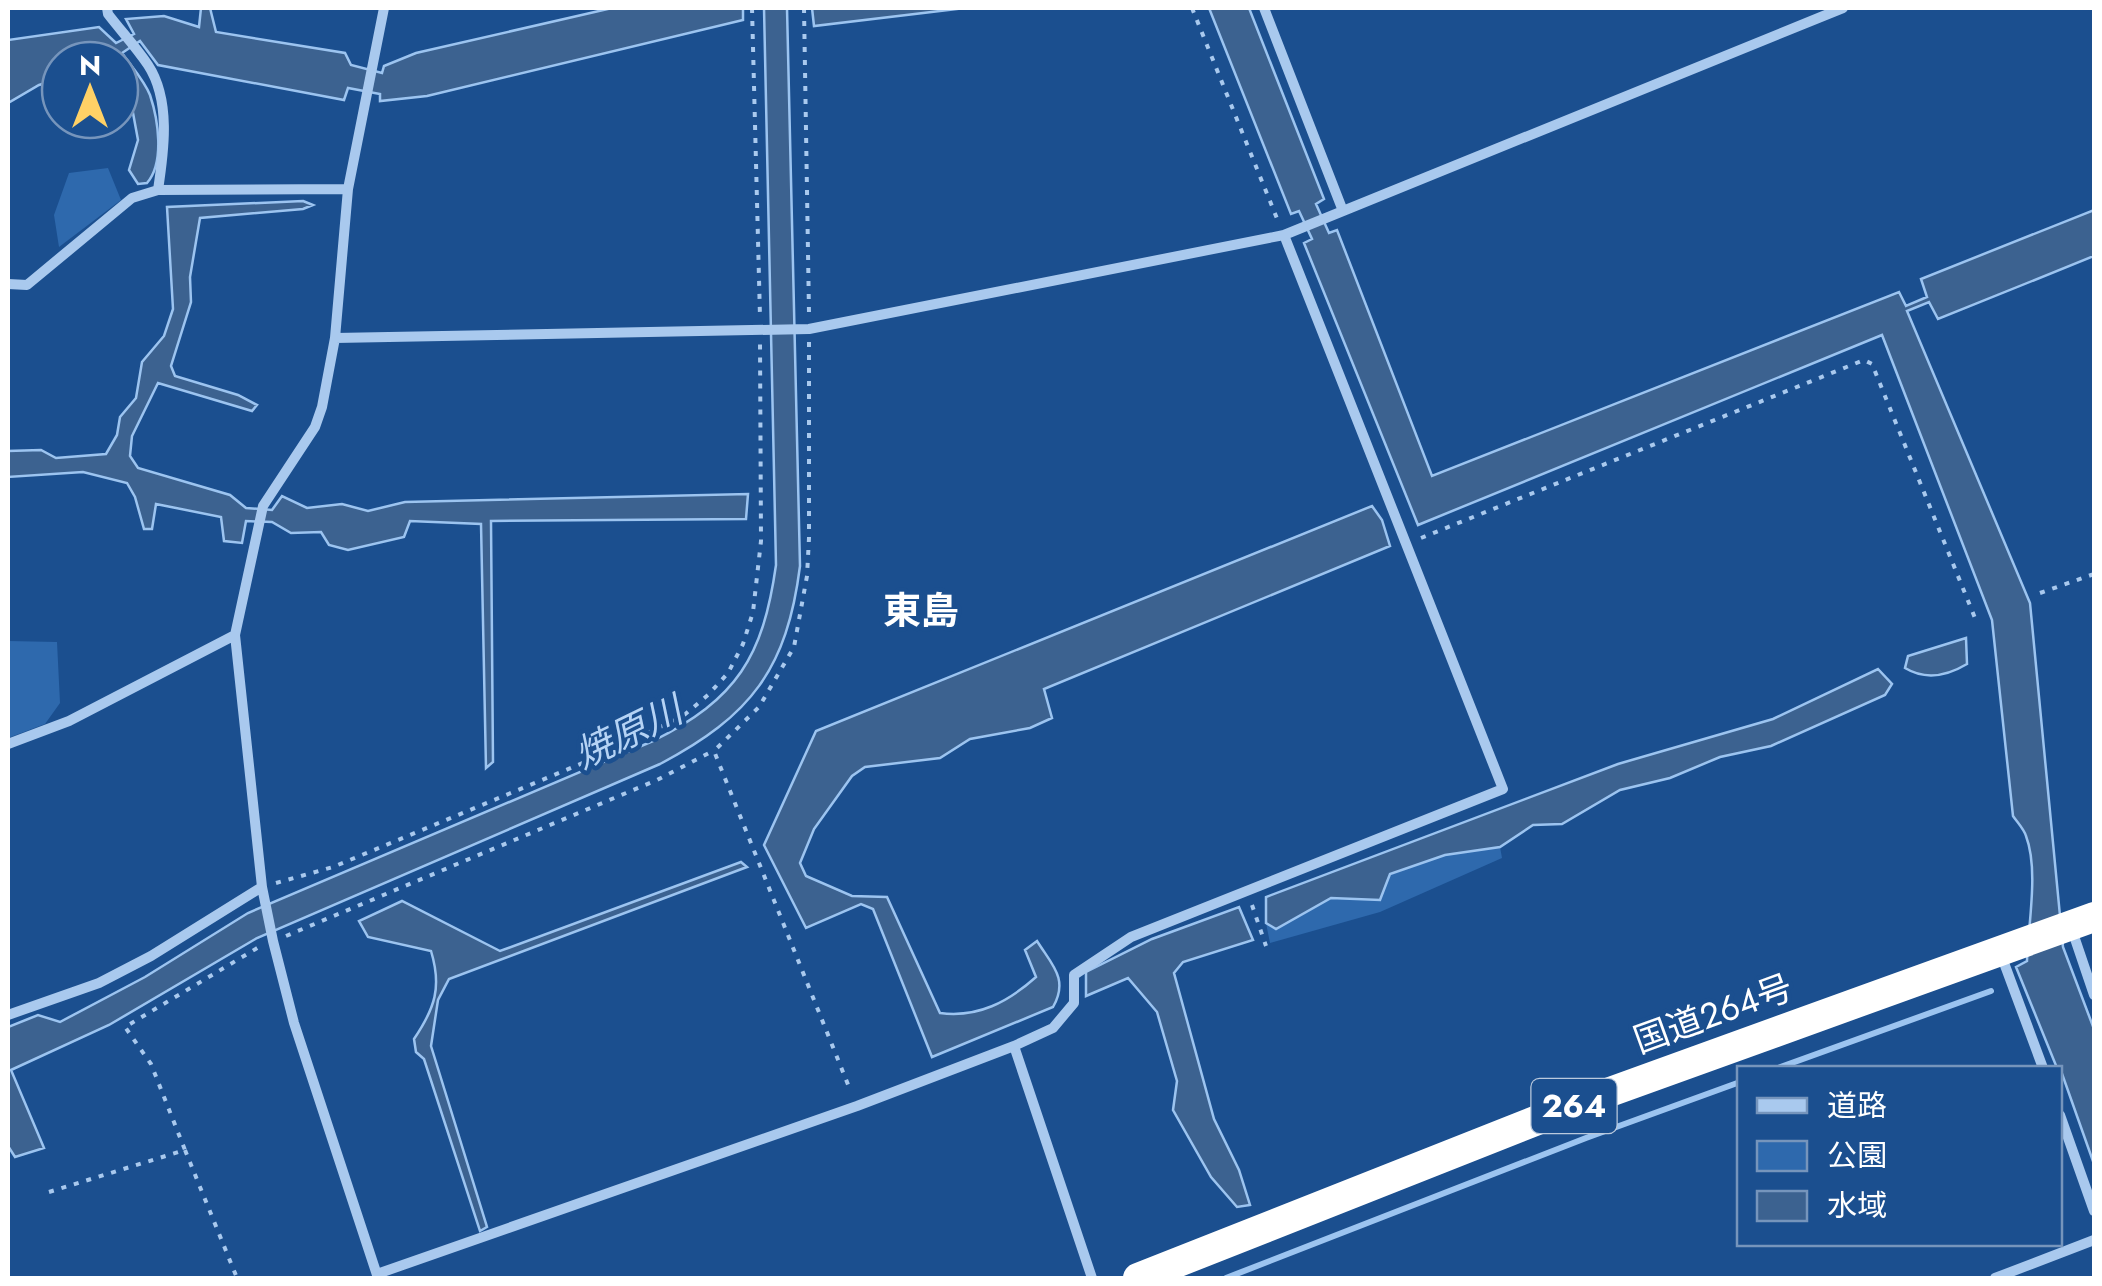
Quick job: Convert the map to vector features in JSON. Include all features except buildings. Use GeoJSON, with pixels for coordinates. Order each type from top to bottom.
{"type":"FeatureCollection","features":[{"type":"Feature","properties":{"kind":"highway","name":"国道264号"},"geometry":{"type":"LineString","coordinates":[[1138,1278],[1596,1097],[2082,921]]}},
{"type":"Feature","properties":{"kind":"street"},"geometry":{"type":"LineString","coordinates":[[107,8],[150,68],[162,104],[165,146],[158,190]]}},
{"type":"Feature","properties":{"kind":"street"},"geometry":{"type":"LineString","coordinates":[[384,8],[348,189],[334,338],[322,408],[315,428],[262,506],[235,635],[262,887],[272,942],[294,1022],[378,1276],[857,1106],[1014,1046],[1052,1028],[1071,1010],[1076,997],[1074,975],[1131,937],[1504,789],[1284,235]]}},
{"type":"Feature","properties":{"kind":"street"},"geometry":{"type":"LineString","coordinates":[[1264,8],[1343,211]]}},
{"type":"Feature","properties":{"kind":"street"},"geometry":{"type":"LineString","coordinates":[[334,338],[809,328],[1284,235],[1843,8]]}},
{"type":"Feature","properties":{"kind":"street"},"geometry":{"type":"LineString","coordinates":[[8,284],[27,285],[132,198],[158,190],[348,189]]}},
{"type":"Feature","properties":{"kind":"street"},"geometry":{"type":"LineString","coordinates":[[8,744],[70,721],[235,635]]}},
{"type":"Feature","properties":{"kind":"street"},"geometry":{"type":"LineString","coordinates":[[8,1015],[100,983],[152,956],[262,887]]}},
{"type":"Feature","properties":{"kind":"street"},"geometry":{"type":"LineString","coordinates":[[2082,921],[2094,995]]}},
{"type":"Feature","properties":{"kind":"street"},"geometry":{"type":"LineString","coordinates":[[2007,947],[2041,1066]]}},
{"type":"Feature","properties":{"kind":"street"},"geometry":{"type":"LineString","coordinates":[[1014,1046],[1092,1278]]}},
{"type":"Feature","properties":{"kind":"street"},"geometry":{"type":"LineString","coordinates":[[2062,1121],[2094,1211]]}},
{"type":"Feature","properties":{"kind":"street"},"geometry":{"type":"LineString","coordinates":[[1996,1278],[2094,1240]]}},
{"type":"Feature","properties":{"kind":"path"},"geometry":{"type":"LineString","coordinates":[[262,887],[333,868],[602,755],[684,716],[728,673],[754,612],[761,541],[752,8]]}},
{"type":"Feature","properties":{"kind":"path"},"geometry":{"type":"LineString","coordinates":[[237,1278],[152,1064],[125,1027],[252,949],[657,780],[714,751],[758,707],[794,647],[807,576],[809,538],[804,8]]}},
{"type":"Feature","properties":{"kind":"path"},"geometry":{"type":"LineString","coordinates":[[1192,8],[1284,235]]}},
{"type":"Feature","properties":{"kind":"path"},"geometry":{"type":"LineString","coordinates":[[1407,544],[1864,360],[1872,364],[1975,618]]}},
{"type":"Feature","properties":{"kind":"path"},"geometry":{"type":"LineString","coordinates":[[2040,593],[2094,574]]}},
{"type":"Feature","properties":{"kind":"path"},"geometry":{"type":"LineString","coordinates":[[714,751],[857,1106]]}},
{"type":"Feature","properties":{"kind":"path"},"geometry":{"type":"LineString","coordinates":[[1247,891],[1266,946]]}},
{"type":"Feature","properties":{"kind":"path"},"geometry":{"type":"LineString","coordinates":[[50,1192],[185,1150]]}},
{"type":"Feature","properties":{"kind":"green space"},"geometry":{"type":"Polygon","coordinates":[[[108,168],[121,200],[59,247],[54,215],[69,173],[108,168]]]}},
{"type":"Feature","properties":{"kind":"green space"},"geometry":{"type":"Polygon","coordinates":[[[8,641],[57,642],[60,703],[45,724],[8,738],[8,641]]]}},
{"type":"Feature","properties":{"kind":"green space"},"geometry":{"type":"Polygon","coordinates":[[[1500,847],[1502,858],[1380,912],[1270,943],[1266,923],[1277,928],[1331,898],[1380,900],[1390,875],[1445,855],[1500,847]]]}},
{"type":"Feature","properties":{"kind":"water"},"geometry":{"type":"Polygon","coordinates":[[[201,8],[210,8],[216,32],[345,53],[351,65],[382,73],[384,66],[416,53],[612,8],[743,8],[743,20],[427,96],[380,101],[380,94],[348,88],[344,100],[158,65],[140,40],[122,40],[134,34],[126,19],[164,16],[199,27],[201,8]]]}},
{"type":"Feature","properties":{"kind":"water"},"geometry":{"type":"Polygon","coordinates":[[[764,8],[787,8],[800,566],[785,634],[759,686],[718,727],[660,764],[257,938],[109,1025],[11,1070],[44,1148],[15,1157],[8,1146],[8,1027],[38,1015],[60,1022],[145,977],[248,913],[653,741],[706,709],[741,672],[763,625],[776,565],[764,8]]]}},
{"type":"Feature","properties":{"kind":"water"},"geometry":{"type":"Polygon","coordinates":[[[812,8],[965,8],[814,26],[812,8]]]}},
{"type":"Feature","properties":{"kind":"water"},"geometry":{"type":"Polygon","coordinates":[[[1209,8],[1249,8],[1324,199],[1316,204],[1329,233],[1337,230],[1432,476],[1899,292],[1906,306],[1927,297],[1921,279],[2094,210],[2094,256],[1938,319],[1929,302],[1907,311],[2030,603],[2063,947],[2094,1029],[2094,1164],[2062,1066],[2056,1066],[2016,967],[2027,961],[2032,865],[2025,833],[2013,816],[1992,620],[1882,335],[1418,525],[1304,243],[1312,239],[1299,211],[1291,214],[1209,8]]]}},
{"type":"Feature","properties":{"kind":"water"},"geometry":{"type":"Polygon","coordinates":[[[99,27],[113,40],[40,40],[40,85],[8,103],[8,40],[99,27]]]}},
{"type":"Feature","properties":{"kind":"water"},"geometry":{"type":"Polygon","coordinates":[[[140,78],[150,95],[158,152],[147,183],[138,184],[129,170],[140,140],[140,78]]]}},
{"type":"Feature","properties":{"kind":"water"},"geometry":{"type":"Polygon","coordinates":[[[303,201],[313,205],[200,218],[190,277],[191,302],[171,366],[175,376],[238,395],[257,405],[252,411],[158,383],[132,436],[130,456],[138,468],[230,495],[246,508],[272,510],[282,496],[307,508],[342,504],[368,511],[405,502],[748,494],[746,519],[491,521],[493,762],[486,768],[481,524],[410,521],[404,537],[348,550],[329,545],[321,532],[291,533],[272,522],[246,521],[242,543],[224,541],[221,517],[156,504],[152,529],[144,529],[127,483],[83,472],[8,477],[8,451],[41,450],[56,458],[106,454],[117,435],[120,417],[136,398],[142,362],[164,336],[173,309],[167,207],[303,201]]]}},
{"type":"Feature","properties":{"kind":"water"},"geometry":{"type":"Polygon","coordinates":[[[1372,506],[1382,520],[1390,546],[1044,689],[1052,718],[1030,728],[970,739],[940,758],[865,767],[852,776],[814,829],[800,863],[806,876],[852,896],[887,897],[940,1013],[980,1010],[1025,986],[1036,977],[1025,950],[1037,941],[1059,980],[1053,1007],[932,1057],[873,909],[861,904],[806,928],[764,845],[816,731],[1372,506]]]}},
{"type":"Feature","properties":{"kind":"water"},"geometry":{"type":"Polygon","coordinates":[[[1966,638],[1967,664],[1959,668],[1928,675],[1905,668],[1908,656],[1966,638]]]}},
{"type":"Feature","properties":{"kind":"water"},"geometry":{"type":"Polygon","coordinates":[[[1878,669],[1892,684],[1885,695],[1771,746],[1720,757],[1670,778],[1620,790],[1562,824],[1533,825],[1500,847],[1445,855],[1390,874],[1380,900],[1331,898],[1276,929],[1266,923],[1266,897],[1618,764],[1773,719],[1878,669]]]}},
{"type":"Feature","properties":{"kind":"water"},"geometry":{"type":"Polygon","coordinates":[[[741,862],[747,867],[449,979],[438,1000],[431,1046],[487,1227],[480,1231],[424,1059],[416,1052],[414,1039],[427,1017],[436,986],[431,951],[368,937],[359,921],[402,901],[500,951],[741,862]]]}},
{"type":"Feature","properties":{"kind":"water"},"geometry":{"type":"Polygon","coordinates":[[[1239,907],[1253,940],[1183,962],[1174,973],[1214,1119],[1239,1170],[1250,1205],[1237,1207],[1211,1177],[1173,1110],[1177,1081],[1157,1012],[1128,978],[1086,996],[1086,972],[1152,939],[1239,907]]]}},
{"type":"Feature","properties":{"kind":"waterway"},"geometry":{"type":"LineString","coordinates":[[1784,1066],[1991,991]]}},
{"type":"Feature","properties":{"kind":"waterway"},"geometry":{"type":"LineString","coordinates":[[1226,1278],[1737,1083]]}},
{"type":"Feature","properties":{"kind":"district","name":"東島"},"geometry":{"type":"Point","coordinates":[921,610]}},
{"type":"Feature","properties":{"kind":"water label","name":"焼原川"},"geometry":{"type":"Point","coordinates":[628,732]}}]}
